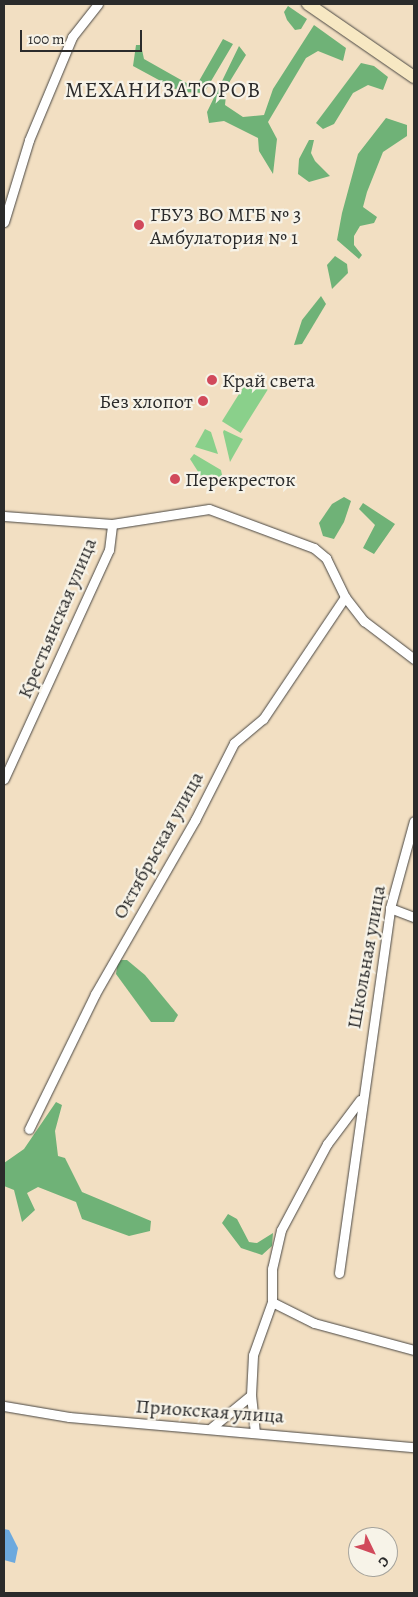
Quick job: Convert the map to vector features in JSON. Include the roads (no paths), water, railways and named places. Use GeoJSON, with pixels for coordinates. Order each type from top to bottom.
{"type":"FeatureCollection","features":[{"type":"Feature","properties":{"kind":"main road"},"geometry":{"type":"LineString","coordinates":[[308,4],[414,77]]}},
{"type":"Feature","properties":{"kind":"street"},"geometry":{"type":"LineString","coordinates":[[4,222],[29,140],[72,37],[98,4]]}},
{"type":"Feature","properties":{"kind":"street"},"geometry":{"type":"LineString","coordinates":[[4,516],[112,524],[209,510],[314,548],[326,558],[345,597],[364,621],[414,659]]}},
{"type":"Feature","properties":{"kind":"street","name":"Крестьянская улица"},"geometry":{"type":"LineString","coordinates":[[4,779],[109,550],[112,524]]}},
{"type":"Feature","properties":{"kind":"street","name":"Октябрьская улица"},"geometry":{"type":"LineString","coordinates":[[29,1129],[95,994],[195,820],[234,744],[263,719],[345,597]]}},
{"type":"Feature","properties":{"kind":"street","name":"Школьная улица"},"geometry":{"type":"LineString","coordinates":[[339,1273],[360,1100],[390,908],[414,821]]}},
{"type":"Feature","properties":{"kind":"street"},"geometry":{"type":"LineString","coordinates":[[390,908],[414,917]]}},
{"type":"Feature","properties":{"kind":"street","name":"Школьная улица"},"geometry":{"type":"LineString","coordinates":[[254,1431],[251,1395],[253,1355],[272,1302],[272,1269],[281,1230],[327,1144],[360,1100]]}},
{"type":"Feature","properties":{"kind":"street"},"geometry":{"type":"LineString","coordinates":[[272,1302],[314,1323],[414,1350]]}},
{"type":"Feature","properties":{"kind":"street"},"geometry":{"type":"LineString","coordinates":[[211,1428],[251,1395]]}},
{"type":"Feature","properties":{"kind":"street","name":"Приокская улица"},"geometry":{"type":"LineString","coordinates":[[4,1406],[69,1417],[254,1431],[414,1447]]}},
{"type":"Feature","properties":{"kind":"water"},"geometry":{"type":"Polygon","coordinates":[[[4,1529],[9,1530],[18,1548],[15,1563],[4,1560],[4,1529]]]}},
{"type":"Feature","properties":{"kind":"place","name":"ГБУЗ ВО МГБ № 3 Амбулатория № 1"},"geometry":{"type":"Point","coordinates":[139,225]}},
{"type":"Feature","properties":{"kind":"place","name":"Край света"},"geometry":{"type":"Point","coordinates":[212,380]}},
{"type":"Feature","properties":{"kind":"place","name":"Без хлопот"},"geometry":{"type":"Point","coordinates":[203,401]}},
{"type":"Feature","properties":{"kind":"place","name":"Перекресток"},"geometry":{"type":"Point","coordinates":[175,479]}},
{"type":"Feature","properties":{"kind":"district","name":"МЕХАНИЗАТОРОВ"},"geometry":{"type":"Point","coordinates":[163,91]}}]}
